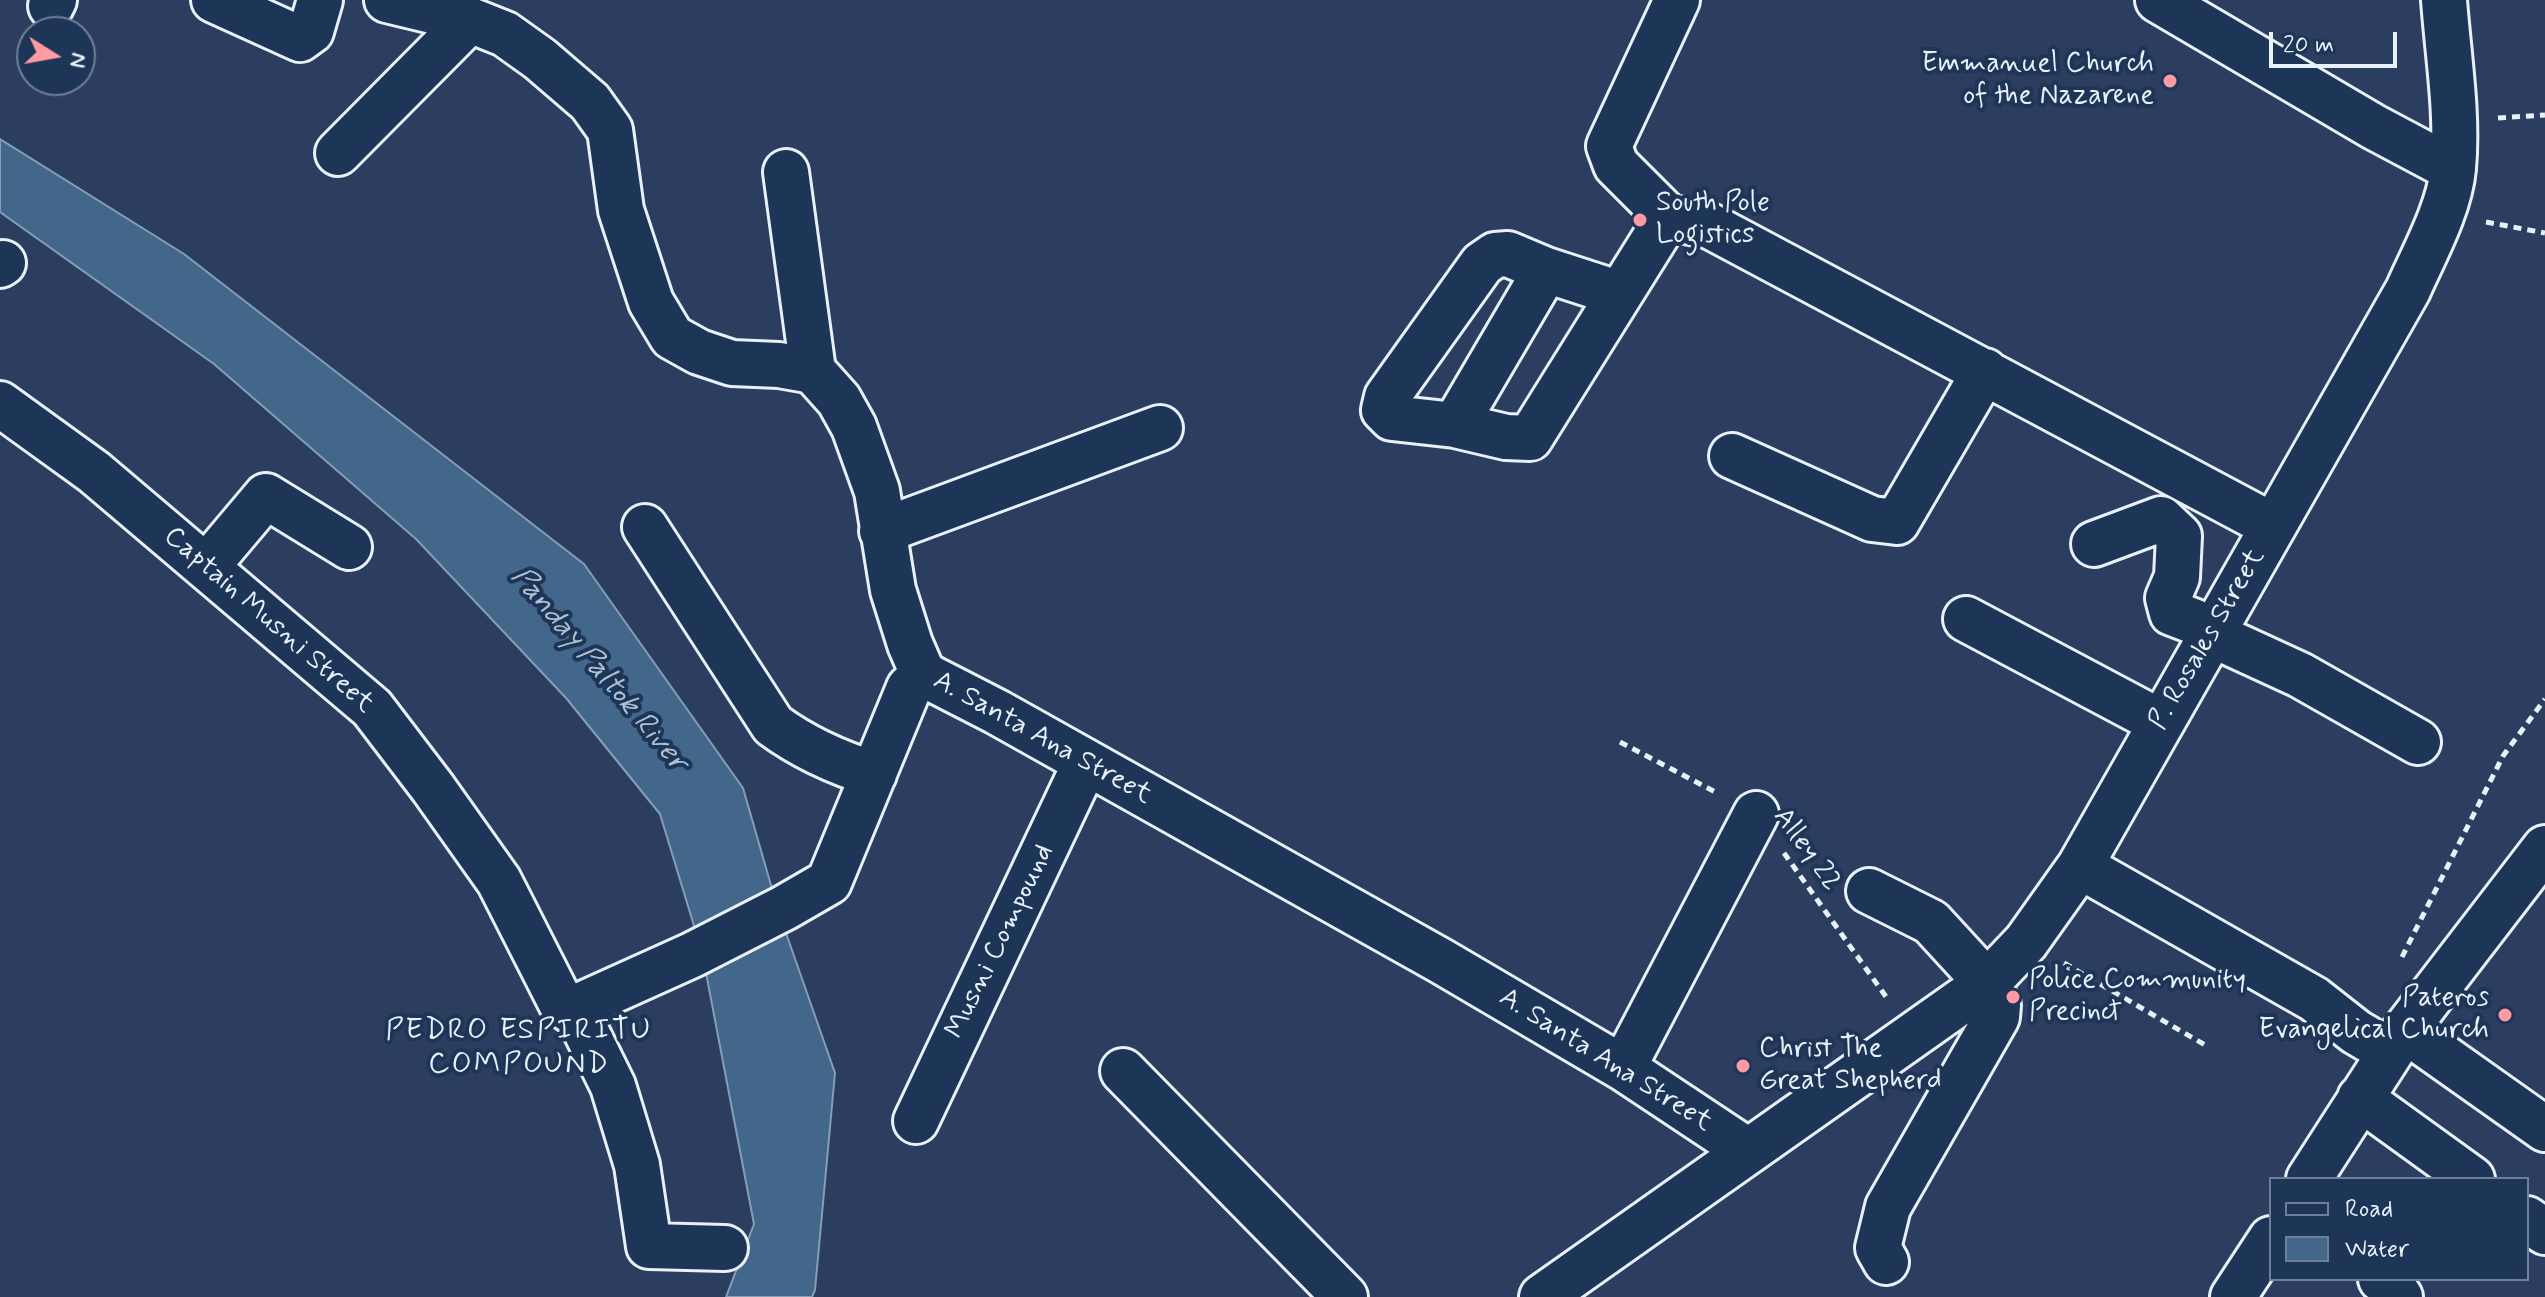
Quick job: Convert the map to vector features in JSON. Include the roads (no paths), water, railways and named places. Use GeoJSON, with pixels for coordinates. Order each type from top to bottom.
{"type":"FeatureCollection","features":[{"type":"Feature","properties":{"kind":"street"},"geometry":{"type":"LineString","coordinates":[[214,0],[300,39],[311,31],[320,0]]}},
{"type":"Feature","properties":{"kind":"street"},"geometry":{"type":"LineString","coordinates":[[387,0],[470,20],[505,34],[590,102],[610,130],[621,210],[651,302],[672,337],[699,352],[732,363],[779,365],[813,371],[786,172]]}},
{"type":"Feature","properties":{"kind":"street"},"geometry":{"type":"LineString","coordinates":[[1677,0],[1609,146],[1616,165],[1668,217],[1710,226],[2273,526]]}},
{"type":"Feature","properties":{"kind":"street"},"geometry":{"type":"LineString","coordinates":[[2158,0],[2374,127],[2453,169]]}},
{"type":"Feature","properties":{"kind":"street","name":"P. Rosales Street"},"geometry":{"type":"LineString","coordinates":[[1748,1151],[1987,983],[2026,942],[2080,866],[2408,290],[2441,213],[2453,169],[2454,122],[2444,0]]}},
{"type":"Feature","properties":{"kind":"street"},"geometry":{"type":"LineString","coordinates":[[338,153],[470,20]]}},
{"type":"Feature","properties":{"kind":"street"},"geometry":{"type":"LineString","coordinates":[[1620,294],[1508,254],[1495,255],[1482,264],[1387,397],[1384,410],[1392,418],[1455,425],[1506,437],[1530,438],[1620,294],[1668,217]]}},
{"type":"Feature","properties":{"kind":"street"},"geometry":{"type":"LineString","coordinates":[[1455,425],[1546,270]]}},
{"type":"Feature","properties":{"kind":"street","name":"A. Santa Ana Street"},"geometry":{"type":"LineString","coordinates":[[813,371],[839,400],[854,427],[877,491],[893,590],[923,674],[1441,961],[1623,1068],[1748,1151]]}},
{"type":"Feature","properties":{"kind":"street"},"geometry":{"type":"LineString","coordinates":[[1732,456],[1872,519],[1897,522],[1985,371]]}},
{"type":"Feature","properties":{"kind":"street","name":"Captain Musni Street"},"geometry":{"type":"LineString","coordinates":[[0,404],[94,472],[372,708],[499,881],[561,1003],[570,1010],[575,1009],[613,1086],[637,1165],[649,1246],[725,1248]]}},
{"type":"Feature","properties":{"kind":"street"},"geometry":{"type":"LineString","coordinates":[[882,531],[1160,428]]}},
{"type":"Feature","properties":{"kind":"street"},"geometry":{"type":"LineString","coordinates":[[207,566],[266,496],[349,547]]}},
{"type":"Feature","properties":{"kind":"street"},"geometry":{"type":"LineString","coordinates":[[2094,544],[2161,519],[2179,536],[2177,577],[2168,598],[2172,613],[2300,675],[2418,742]]}},
{"type":"Feature","properties":{"kind":"street"},"geometry":{"type":"LineString","coordinates":[[645,527],[773,725],[790,738],[848,766],[874,774]]}},
{"type":"Feature","properties":{"kind":"street"},"geometry":{"type":"LineString","coordinates":[[1966,619],[2160,722]]}},
{"type":"Feature","properties":{"kind":"street"},"geometry":{"type":"LineString","coordinates":[[575,1009],[692,955],[825,886],[833,877],[909,688],[923,674]]}},
{"type":"Feature","properties":{"kind":"street","name":"Musni Compound"},"geometry":{"type":"LineString","coordinates":[[916,1121],[1086,762]]}},
{"type":"Feature","properties":{"kind":"street"},"geometry":{"type":"LineString","coordinates":[[1623,1068],[1756,814]]}},
{"type":"Feature","properties":{"kind":"street"},"geometry":{"type":"LineString","coordinates":[[2310,1177],[2360,1098],[2384,1038],[2545,848]]}},
{"type":"Feature","properties":{"kind":"street"},"geometry":{"type":"LineString","coordinates":[[2080,866],[2545,1129]]}},
{"type":"Feature","properties":{"kind":"street"},"geometry":{"type":"LineString","coordinates":[[1869,891],[1931,922],[1987,983],[1998,1005],[1997,1017],[1888,1207],[1878,1248],[1886,1262]]}},
{"type":"Feature","properties":{"kind":"street"},"geometry":{"type":"LineString","coordinates":[[1123,1071],[1345,1297]]}},
{"type":"Feature","properties":{"kind":"street"},"geometry":{"type":"LineString","coordinates":[[2360,1098],[2469,1177]]}},
{"type":"Feature","properties":{"kind":"street"},"geometry":{"type":"LineString","coordinates":[[1542,1297],[1748,1151]]}},
{"type":"Feature","properties":{"kind":"street"},"geometry":{"type":"LineString","coordinates":[[2238,1296],[2269,1242]]}},
{"type":"Feature","properties":{"kind":"street"},"geometry":{"type":"LineString","coordinates":[[2384,1281],[2400,1297]]}},
{"type":"Feature","properties":{"kind":"water","name":"Panday Paltok River"},"geometry":{"type":"Polygon","coordinates":[[[0,139],[184,254],[584,564],[743,788],[779,913],[835,1073],[812,1297],[726,1297],[754,1224],[702,952],[660,814],[566,698],[416,539],[214,364],[0,212],[0,139]]]}},
{"type":"Feature","properties":{"kind":"place","name":"Emmanuel Church of the Nazarene"},"geometry":{"type":"Point","coordinates":[2170,81]}},
{"type":"Feature","properties":{"kind":"place","name":"South Pole Logistics"},"geometry":{"type":"Point","coordinates":[1640,220]}},
{"type":"Feature","properties":{"kind":"place","name":"Police Community Precinct"},"geometry":{"type":"Point","coordinates":[2013,997]}},
{"type":"Feature","properties":{"kind":"place","name":"Pateros Evangelical Church"},"geometry":{"type":"Point","coordinates":[2505,1015]}},
{"type":"Feature","properties":{"kind":"place","name":"Christ The Great Shepherd"},"geometry":{"type":"Point","coordinates":[1743,1066]}},
{"type":"Feature","properties":{"kind":"district","name":"PEDRO ESPIRITU COMPOUND"},"geometry":{"type":"Point","coordinates":[519,1049]}}]}
